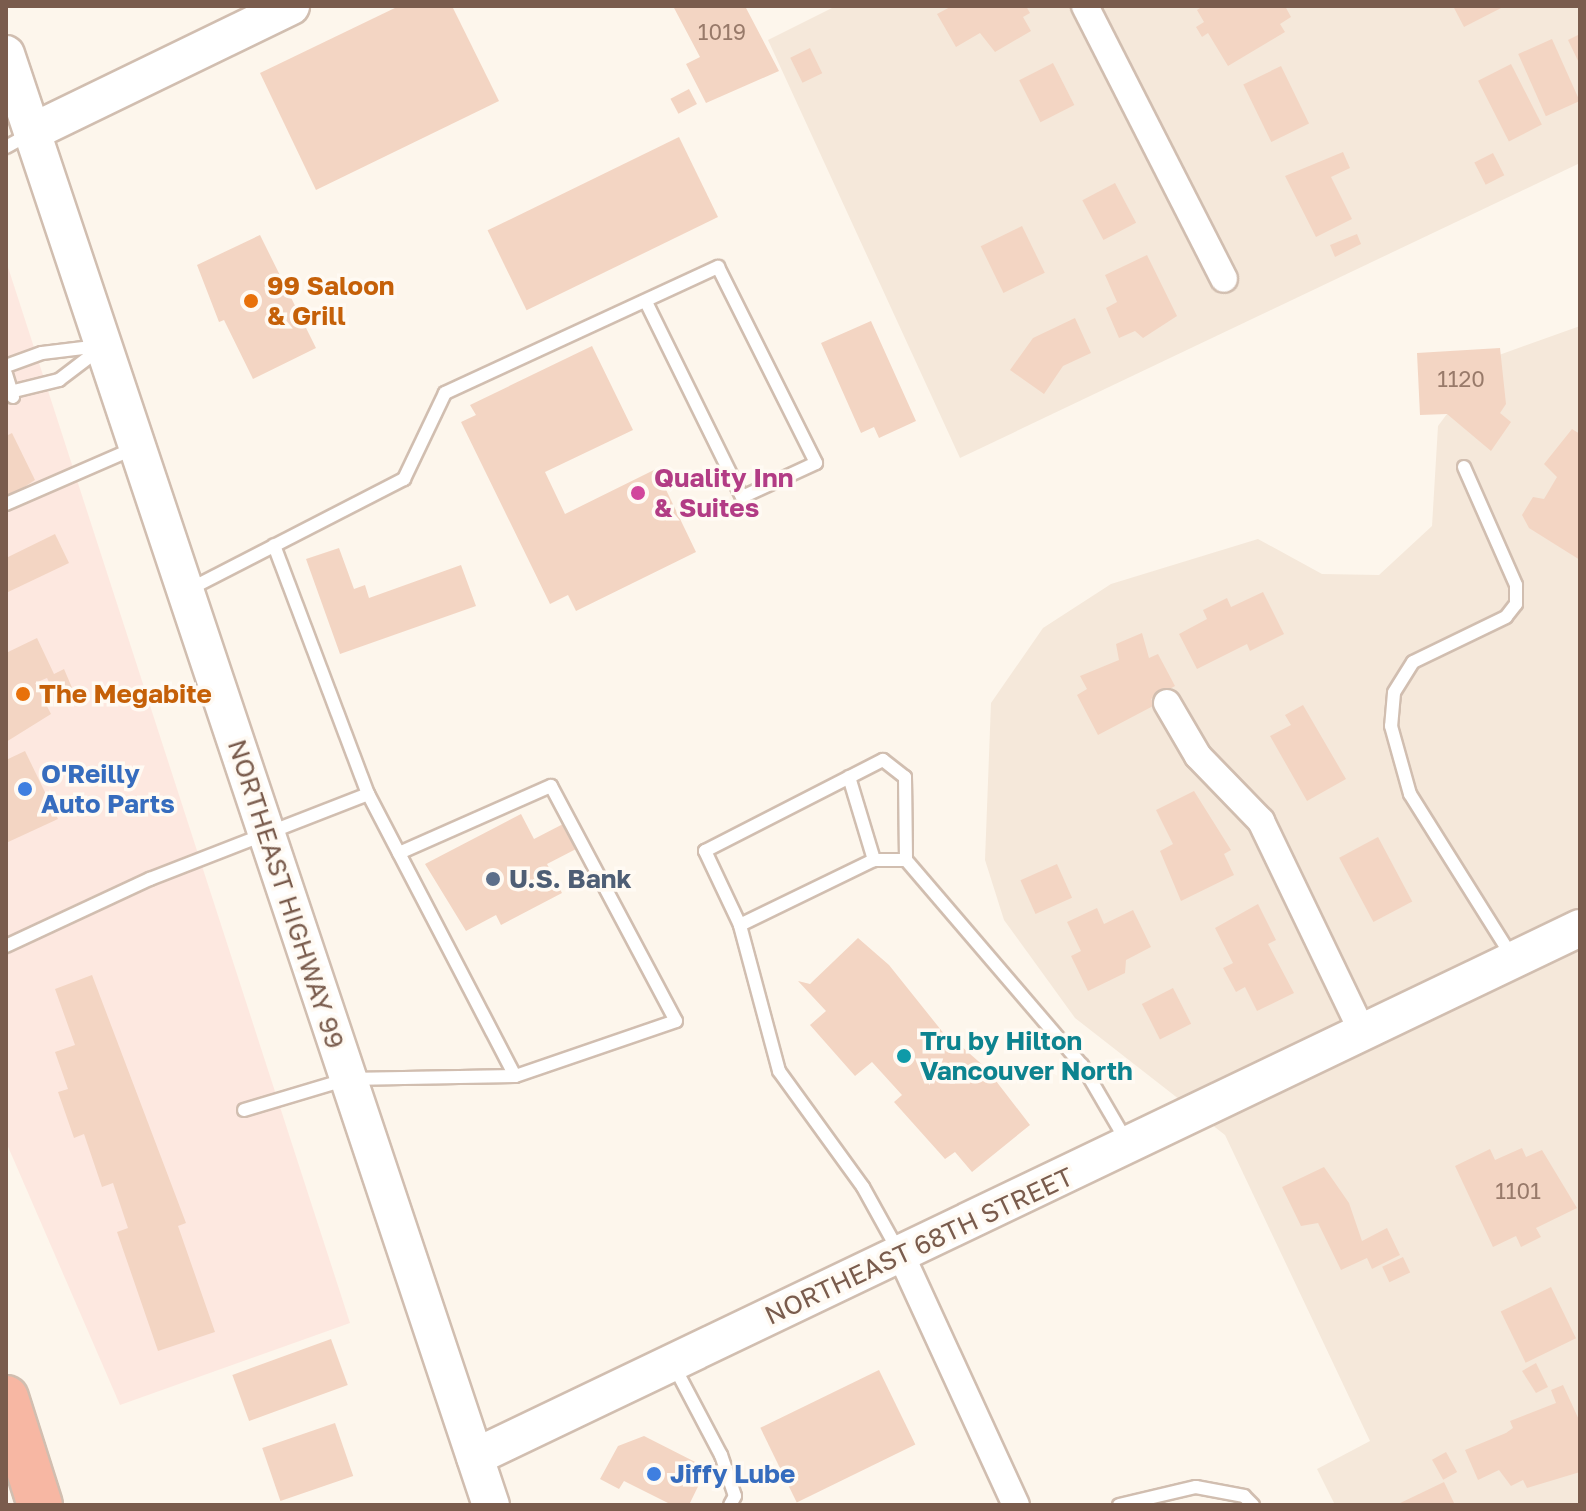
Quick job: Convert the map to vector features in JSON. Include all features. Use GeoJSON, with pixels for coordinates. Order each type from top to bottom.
{"type":"FeatureCollection","features":[{"type":"Feature","properties":{"kind":"highway"},"geometry":{"type":"LineString","coordinates":[[6,1398],[40,1505]]}},
{"type":"Feature","properties":{"kind":"main road"},"geometry":{"type":"LineString","coordinates":[[19,140],[291,6]]}},
{"type":"Feature","properties":{"kind":"main road","name":"NORTHEAST HIGHWAY 99"},"geometry":{"type":"LineString","coordinates":[[6,54],[19,140],[104,346],[491,1505]]}},
{"type":"Feature","properties":{"kind":"main road","name":"NORTHEAST 68TH STREET"},"geometry":{"type":"LineString","coordinates":[[475,1457],[1364,1035],[1580,928]]}},
{"type":"Feature","properties":{"kind":"street"},"geometry":{"type":"LineString","coordinates":[[1085,6],[1224,279]]}},
{"type":"Feature","properties":{"kind":"street"},"geometry":{"type":"LineString","coordinates":[[1167,703],[1198,756],[1261,821],[1364,1035]]}},
{"type":"Feature","properties":{"kind":"street"},"geometry":{"type":"LineString","coordinates":[[901,1255],[1016,1505]]}},
{"type":"Feature","properties":{"kind":"lane"},"geometry":{"type":"LineString","coordinates":[[185,591],[404,479],[445,393],[718,267],[816,463],[742,497],[646,302]]}},
{"type":"Feature","properties":{"kind":"lane"},"geometry":{"type":"LineString","coordinates":[[6,366],[42,353],[104,346]]}},
{"type":"Feature","properties":{"kind":"lane"},"geometry":{"type":"LineString","coordinates":[[6,374],[9,396],[59,380],[104,346]]}},
{"type":"Feature","properties":{"kind":"lane"},"geometry":{"type":"LineString","coordinates":[[6,504],[137,447]]}},
{"type":"Feature","properties":{"kind":"lane"},"geometry":{"type":"LineString","coordinates":[[1464,467],[1516,585],[1516,604],[1506,617],[1413,662],[1394,693],[1391,726],[1410,794],[1514,961]]}},
{"type":"Feature","properties":{"kind":"lane"},"geometry":{"type":"LineString","coordinates":[[274,545],[368,794],[515,1076]]}},
{"type":"Feature","properties":{"kind":"lane"},"geometry":{"type":"LineString","coordinates":[[901,1255],[863,1187],[779,1071],[740,925],[705,851],[883,760],[905,777],[906,860],[1089,1073],[1129,1146]]}},
{"type":"Feature","properties":{"kind":"lane"},"geometry":{"type":"LineString","coordinates":[[849,777],[874,860]]}},
{"type":"Feature","properties":{"kind":"lane"},"geometry":{"type":"LineString","coordinates":[[244,1110],[348,1079],[515,1076],[676,1021],[551,786],[399,853]]}},
{"type":"Feature","properties":{"kind":"lane"},"geometry":{"type":"LineString","coordinates":[[6,946],[150,879],[368,794]]}},
{"type":"Feature","properties":{"kind":"lane"},"geometry":{"type":"LineString","coordinates":[[740,925],[874,860],[906,860]]}},
{"type":"Feature","properties":{"kind":"lane"},"geometry":{"type":"LineString","coordinates":[[673,1363],[721,1455],[735,1496],[730,1505]]}},
{"type":"Feature","properties":{"kind":"lane"},"geometry":{"type":"LineString","coordinates":[[1119,1505],[1196,1487],[1244,1496],[1253,1505]]}},
{"type":"Feature","properties":{"kind":"shaded area"},"geometry":{"type":"Polygon","coordinates":[[[836,6],[1580,6],[1580,163],[960,458],[768,40],[836,6]]]}},
{"type":"Feature","properties":{"kind":"shaded area"},"geometry":{"type":"Polygon","coordinates":[[[6,261],[350,1323],[120,1405],[6,1142],[6,261]]]}},
{"type":"Feature","properties":{"kind":"shaded area"},"geometry":{"type":"Polygon","coordinates":[[[1580,326],[1580,1505],[1335,1505],[1317,1469],[1370,1441],[1225,1135],[1075,1018],[1004,920],[985,860],[991,703],[1043,628],[1111,584],[1258,539],[1322,574],[1379,575],[1432,526],[1438,426],[1488,359],[1580,326]]]}},
{"type":"Feature","properties":{"kind":"building"},"geometry":{"type":"Polygon","coordinates":[[[399,6],[452,6],[499,101],[316,190],[260,73],[399,6]]]}},
{"type":"Feature","properties":{"kind":"building"},"geometry":{"type":"Polygon","coordinates":[[[673,6],[745,6],[779,71],[706,103],[686,64],[700,57],[673,6]]]}},
{"type":"Feature","properties":{"kind":"building"},"geometry":{"type":"Polygon","coordinates":[[[952,6],[1026,6],[1030,13],[1023,17],[1031,31],[995,52],[980,33],[956,47],[937,14],[952,6]]]}},
{"type":"Feature","properties":{"kind":"building"},"geometry":{"type":"Polygon","coordinates":[[[1203,6],[1285,6],[1291,17],[1280,24],[1285,32],[1228,66],[1208,33],[1202,37],[1196,27],[1204,22],[1197,10],[1203,6]]]}},
{"type":"Feature","properties":{"kind":"building"},"geometry":{"type":"Polygon","coordinates":[[[1453,6],[1505,6],[1464,27],[1453,6]]]}},
{"type":"Feature","properties":{"kind":"building"},"geometry":{"type":"Polygon","coordinates":[[[1580,34],[1580,65],[1568,40],[1580,34]]]}},
{"type":"Feature","properties":{"kind":"building"},"geometry":{"type":"Polygon","coordinates":[[[1552,39],[1580,101],[1546,116],[1518,54],[1552,39]]]}},
{"type":"Feature","properties":{"kind":"building"},"geometry":{"type":"Polygon","coordinates":[[[810,48],[822,73],[803,83],[790,58],[810,48]]]}},
{"type":"Feature","properties":{"kind":"building"},"geometry":{"type":"Polygon","coordinates":[[[1053,63],[1074,105],[1040,122],[1019,80],[1053,63]]]}},
{"type":"Feature","properties":{"kind":"building"},"geometry":{"type":"Polygon","coordinates":[[[1511,64],[1542,125],[1509,141],[1478,81],[1511,64]]]}},
{"type":"Feature","properties":{"kind":"building"},"geometry":{"type":"Polygon","coordinates":[[[1281,66],[1309,124],[1271,142],[1243,84],[1281,66]]]}},
{"type":"Feature","properties":{"kind":"building"},"geometry":{"type":"Polygon","coordinates":[[[689,89],[697,104],[678,114],[670,99],[689,89]]]}},
{"type":"Feature","properties":{"kind":"building"},"geometry":{"type":"Polygon","coordinates":[[[679,137],[718,217],[527,310],[488,230],[679,137]]]}},
{"type":"Feature","properties":{"kind":"building"},"geometry":{"type":"Polygon","coordinates":[[[1343,152],[1350,168],[1331,177],[1352,219],[1316,237],[1285,176],[1343,152]]]}},
{"type":"Feature","properties":{"kind":"building"},"geometry":{"type":"Polygon","coordinates":[[[1493,153],[1504,175],[1486,185],[1474,163],[1493,153]]]}},
{"type":"Feature","properties":{"kind":"building"},"geometry":{"type":"Polygon","coordinates":[[[1115,183],[1136,223],[1103,240],[1082,200],[1115,183]]]}},
{"type":"Feature","properties":{"kind":"building"},"geometry":{"type":"Polygon","coordinates":[[[1022,226],[1045,273],[1003,293],[981,246],[1022,226]]]}},
{"type":"Feature","properties":{"kind":"building"},"geometry":{"type":"Polygon","coordinates":[[[1357,234],[1361,244],[1335,257],[1330,245],[1357,234]]]}},
{"type":"Feature","properties":{"kind":"building","name":"99 Saloon & Grill"},"geometry":{"type":"Polygon","coordinates":[[[260,235],[316,348],[253,379],[224,320],[219,322],[197,265],[260,235]]]}},
{"type":"Feature","properties":{"kind":"building"},"geometry":{"type":"Polygon","coordinates":[[[1147,255],[1177,316],[1143,338],[1135,331],[1119,338],[1106,308],[1117,302],[1105,275],[1147,255]]]}},
{"type":"Feature","properties":{"kind":"building"},"geometry":{"type":"Polygon","coordinates":[[[1075,318],[1091,353],[1063,366],[1044,394],[1010,370],[1033,338],[1075,318]]]}},
{"type":"Feature","properties":{"kind":"building"},"geometry":{"type":"Polygon","coordinates":[[[871,321],[916,421],[879,438],[874,427],[861,433],[821,343],[871,321]]]}},
{"type":"Feature","properties":{"kind":"building","name":"Quality Inn & Suites"},"geometry":{"type":"Polygon","coordinates":[[[592,346],[633,430],[545,472],[565,514],[656,469],[696,552],[576,611],[568,595],[550,604],[461,422],[476,415],[470,405],[592,346]]]}},
{"type":"Feature","properties":{"kind":"building"},"geometry":{"type":"Polygon","coordinates":[[[1500,348],[1506,404],[1500,413],[1511,422],[1491,451],[1447,414],[1420,415],[1417,353],[1500,348]]]}},
{"type":"Feature","properties":{"kind":"building"},"geometry":{"type":"Polygon","coordinates":[[[1572,429],[1580,434],[1580,560],[1529,528],[1522,515],[1533,497],[1544,499],[1557,477],[1544,464],[1572,429]]]}},
{"type":"Feature","properties":{"kind":"building"},"geometry":{"type":"Polygon","coordinates":[[[12,433],[35,480],[6,499],[6,436],[12,433]]]}},
{"type":"Feature","properties":{"kind":"building"},"geometry":{"type":"Polygon","coordinates":[[[55,534],[69,563],[6,593],[6,558],[55,534]]]}},
{"type":"Feature","properties":{"kind":"building"},"geometry":{"type":"Polygon","coordinates":[[[339,548],[354,589],[365,585],[369,598],[461,565],[476,606],[340,654],[306,559],[339,548]]]}},
{"type":"Feature","properties":{"kind":"building"},"geometry":{"type":"Polygon","coordinates":[[[1263,592],[1284,634],[1250,651],[1247,644],[1197,669],[1179,634],[1207,619],[1203,610],[1227,598],[1231,607],[1263,592]]]}},
{"type":"Feature","properties":{"kind":"building"},"geometry":{"type":"Polygon","coordinates":[[[1142,633],[1149,658],[1158,654],[1175,686],[1151,699],[1155,705],[1098,735],[1077,695],[1087,689],[1080,676],[1119,660],[1116,644],[1142,633]]]}},
{"type":"Feature","properties":{"kind":"building","name":"The Megabite"},"geometry":{"type":"Polygon","coordinates":[[[37,638],[54,674],[64,669],[73,690],[56,697],[47,678],[35,683],[51,714],[6,742],[6,653],[37,638]]]}},
{"type":"Feature","properties":{"kind":"building"},"geometry":{"type":"Polygon","coordinates":[[[1303,705],[1346,779],[1307,801],[1270,736],[1291,725],[1285,715],[1303,705]]]}},
{"type":"Feature","properties":{"kind":"building","name":"O'Reilly Auto Parts"},"geometry":{"type":"Polygon","coordinates":[[[25,751],[58,819],[6,843],[6,760],[25,751]]]}},
{"type":"Feature","properties":{"kind":"building"},"geometry":{"type":"Polygon","coordinates":[[[1194,791],[1231,850],[1224,854],[1234,875],[1181,901],[1160,851],[1173,844],[1156,810],[1194,791]]]}},
{"type":"Feature","properties":{"kind":"building","name":"U.S. Bank"},"geometry":{"type":"Polygon","coordinates":[[[521,814],[534,839],[565,823],[578,848],[547,864],[562,893],[501,925],[496,915],[466,931],[425,864],[521,814]]]}},
{"type":"Feature","properties":{"kind":"building"},"geometry":{"type":"Polygon","coordinates":[[[1378,837],[1412,901],[1373,922],[1339,858],[1378,837]]]}},
{"type":"Feature","properties":{"kind":"building"},"geometry":{"type":"Polygon","coordinates":[[[1057,864],[1072,898],[1036,914],[1020,880],[1057,864]]]}},
{"type":"Feature","properties":{"kind":"building"},"geometry":{"type":"Polygon","coordinates":[[[1258,904],[1276,940],[1268,944],[1294,993],[1257,1011],[1245,987],[1236,992],[1223,968],[1233,963],[1215,928],[1258,904]]]}},
{"type":"Feature","properties":{"kind":"building"},"geometry":{"type":"Polygon","coordinates":[[[1097,908],[1104,924],[1133,910],[1151,947],[1126,960],[1125,973],[1088,991],[1071,956],[1081,951],[1067,922],[1097,908]]]}},
{"type":"Feature","properties":{"kind":"building","name":"Tru by Hilton Vancouver North"},"geometry":{"type":"Polygon","coordinates":[[[858,938],[889,965],[957,1050],[961,1046],[986,1068],[1030,1125],[972,1172],[955,1152],[945,1159],[894,1102],[902,1095],[872,1062],[855,1076],[810,1025],[826,1011],[798,981],[810,984],[858,938]]]}},
{"type":"Feature","properties":{"kind":"building"},"geometry":{"type":"Polygon","coordinates":[[[92,975],[186,1223],[178,1226],[215,1332],[158,1351],[117,1232],[128,1228],[113,1183],[102,1187],[84,1134],[74,1138],[58,1092],[68,1089],[55,1052],[75,1045],[55,989],[92,975]]]}},
{"type":"Feature","properties":{"kind":"building"},"geometry":{"type":"Polygon","coordinates":[[[1173,988],[1191,1024],[1160,1040],[1142,1004],[1173,988]]]}},
{"type":"Feature","properties":{"kind":"building"},"geometry":{"type":"Polygon","coordinates":[[[1522,1148],[1526,1157],[1542,1150],[1577,1208],[1536,1228],[1541,1237],[1521,1247],[1516,1236],[1493,1247],[1455,1166],[1490,1149],[1495,1160],[1522,1148]]]}},
{"type":"Feature","properties":{"kind":"building"},"geometry":{"type":"Polygon","coordinates":[[[1324,1167],[1349,1203],[1362,1241],[1387,1228],[1400,1255],[1372,1269],[1367,1258],[1341,1270],[1318,1223],[1301,1226],[1282,1187],[1324,1167]]]}},
{"type":"Feature","properties":{"kind":"building"},"geometry":{"type":"Polygon","coordinates":[[[1403,1257],[1410,1272],[1389,1282],[1382,1267],[1403,1257]]]}},
{"type":"Feature","properties":{"kind":"building"},"geometry":{"type":"Polygon","coordinates":[[[1551,1287],[1576,1338],[1526,1363],[1501,1312],[1551,1287]]]}},
{"type":"Feature","properties":{"kind":"building"},"geometry":{"type":"Polygon","coordinates":[[[331,1339],[348,1385],[249,1421],[232,1375],[331,1339]]]}},
{"type":"Feature","properties":{"kind":"building"},"geometry":{"type":"Polygon","coordinates":[[[1536,1363],[1548,1387],[1536,1393],[1522,1371],[1536,1363]]]}},
{"type":"Feature","properties":{"kind":"building"},"geometry":{"type":"Polygon","coordinates":[[[879,1370],[915,1445],[797,1502],[760,1428],[879,1370]]]}},
{"type":"Feature","properties":{"kind":"building"},"geometry":{"type":"Polygon","coordinates":[[[1563,1385],[1580,1422],[1580,1472],[1527,1488],[1523,1480],[1511,1486],[1499,1470],[1478,1480],[1465,1450],[1506,1433],[1513,1428],[1510,1421],[1556,1403],[1551,1390],[1563,1385]]]}},
{"type":"Feature","properties":{"kind":"building"},"geometry":{"type":"Polygon","coordinates":[[[335,1423],[353,1476],[280,1501],[262,1448],[335,1423]]]}},
{"type":"Feature","properties":{"kind":"building","name":"Jiffy Lube"},"geometry":{"type":"Polygon","coordinates":[[[644,1436],[707,1468],[689,1505],[672,1505],[624,1481],[619,1489],[600,1479],[618,1446],[644,1436]]]}},
{"type":"Feature","properties":{"kind":"building"},"geometry":{"type":"Polygon","coordinates":[[[1446,1452],[1457,1472],[1443,1480],[1432,1460],[1446,1452]]]}},
{"type":"Feature","properties":{"kind":"building"},"geometry":{"type":"Polygon","coordinates":[[[1444,1482],[1455,1505],[1396,1505],[1444,1482]]]}},
{"type":"Feature","properties":{"kind":"place","name":"99 Saloon & Grill"},"geometry":{"type":"Point","coordinates":[251,301]}},
{"type":"Feature","properties":{"kind":"place","name":"Quality Inn & Suites"},"geometry":{"type":"Point","coordinates":[638,493]}},
{"type":"Feature","properties":{"kind":"place","name":"The Megabite"},"geometry":{"type":"Point","coordinates":[23,694]}},
{"type":"Feature","properties":{"kind":"place","name":"O'Reilly Auto Parts"},"geometry":{"type":"Point","coordinates":[25,789]}},
{"type":"Feature","properties":{"kind":"place","name":"U.S. Bank"},"geometry":{"type":"Point","coordinates":[493,879]}},
{"type":"Feature","properties":{"kind":"place","name":"Tru by Hilton Vancouver North"},"geometry":{"type":"Point","coordinates":[904,1056]}},
{"type":"Feature","properties":{"kind":"place","name":"Jiffy Lube"},"geometry":{"type":"Point","coordinates":[654,1474]}}]}
